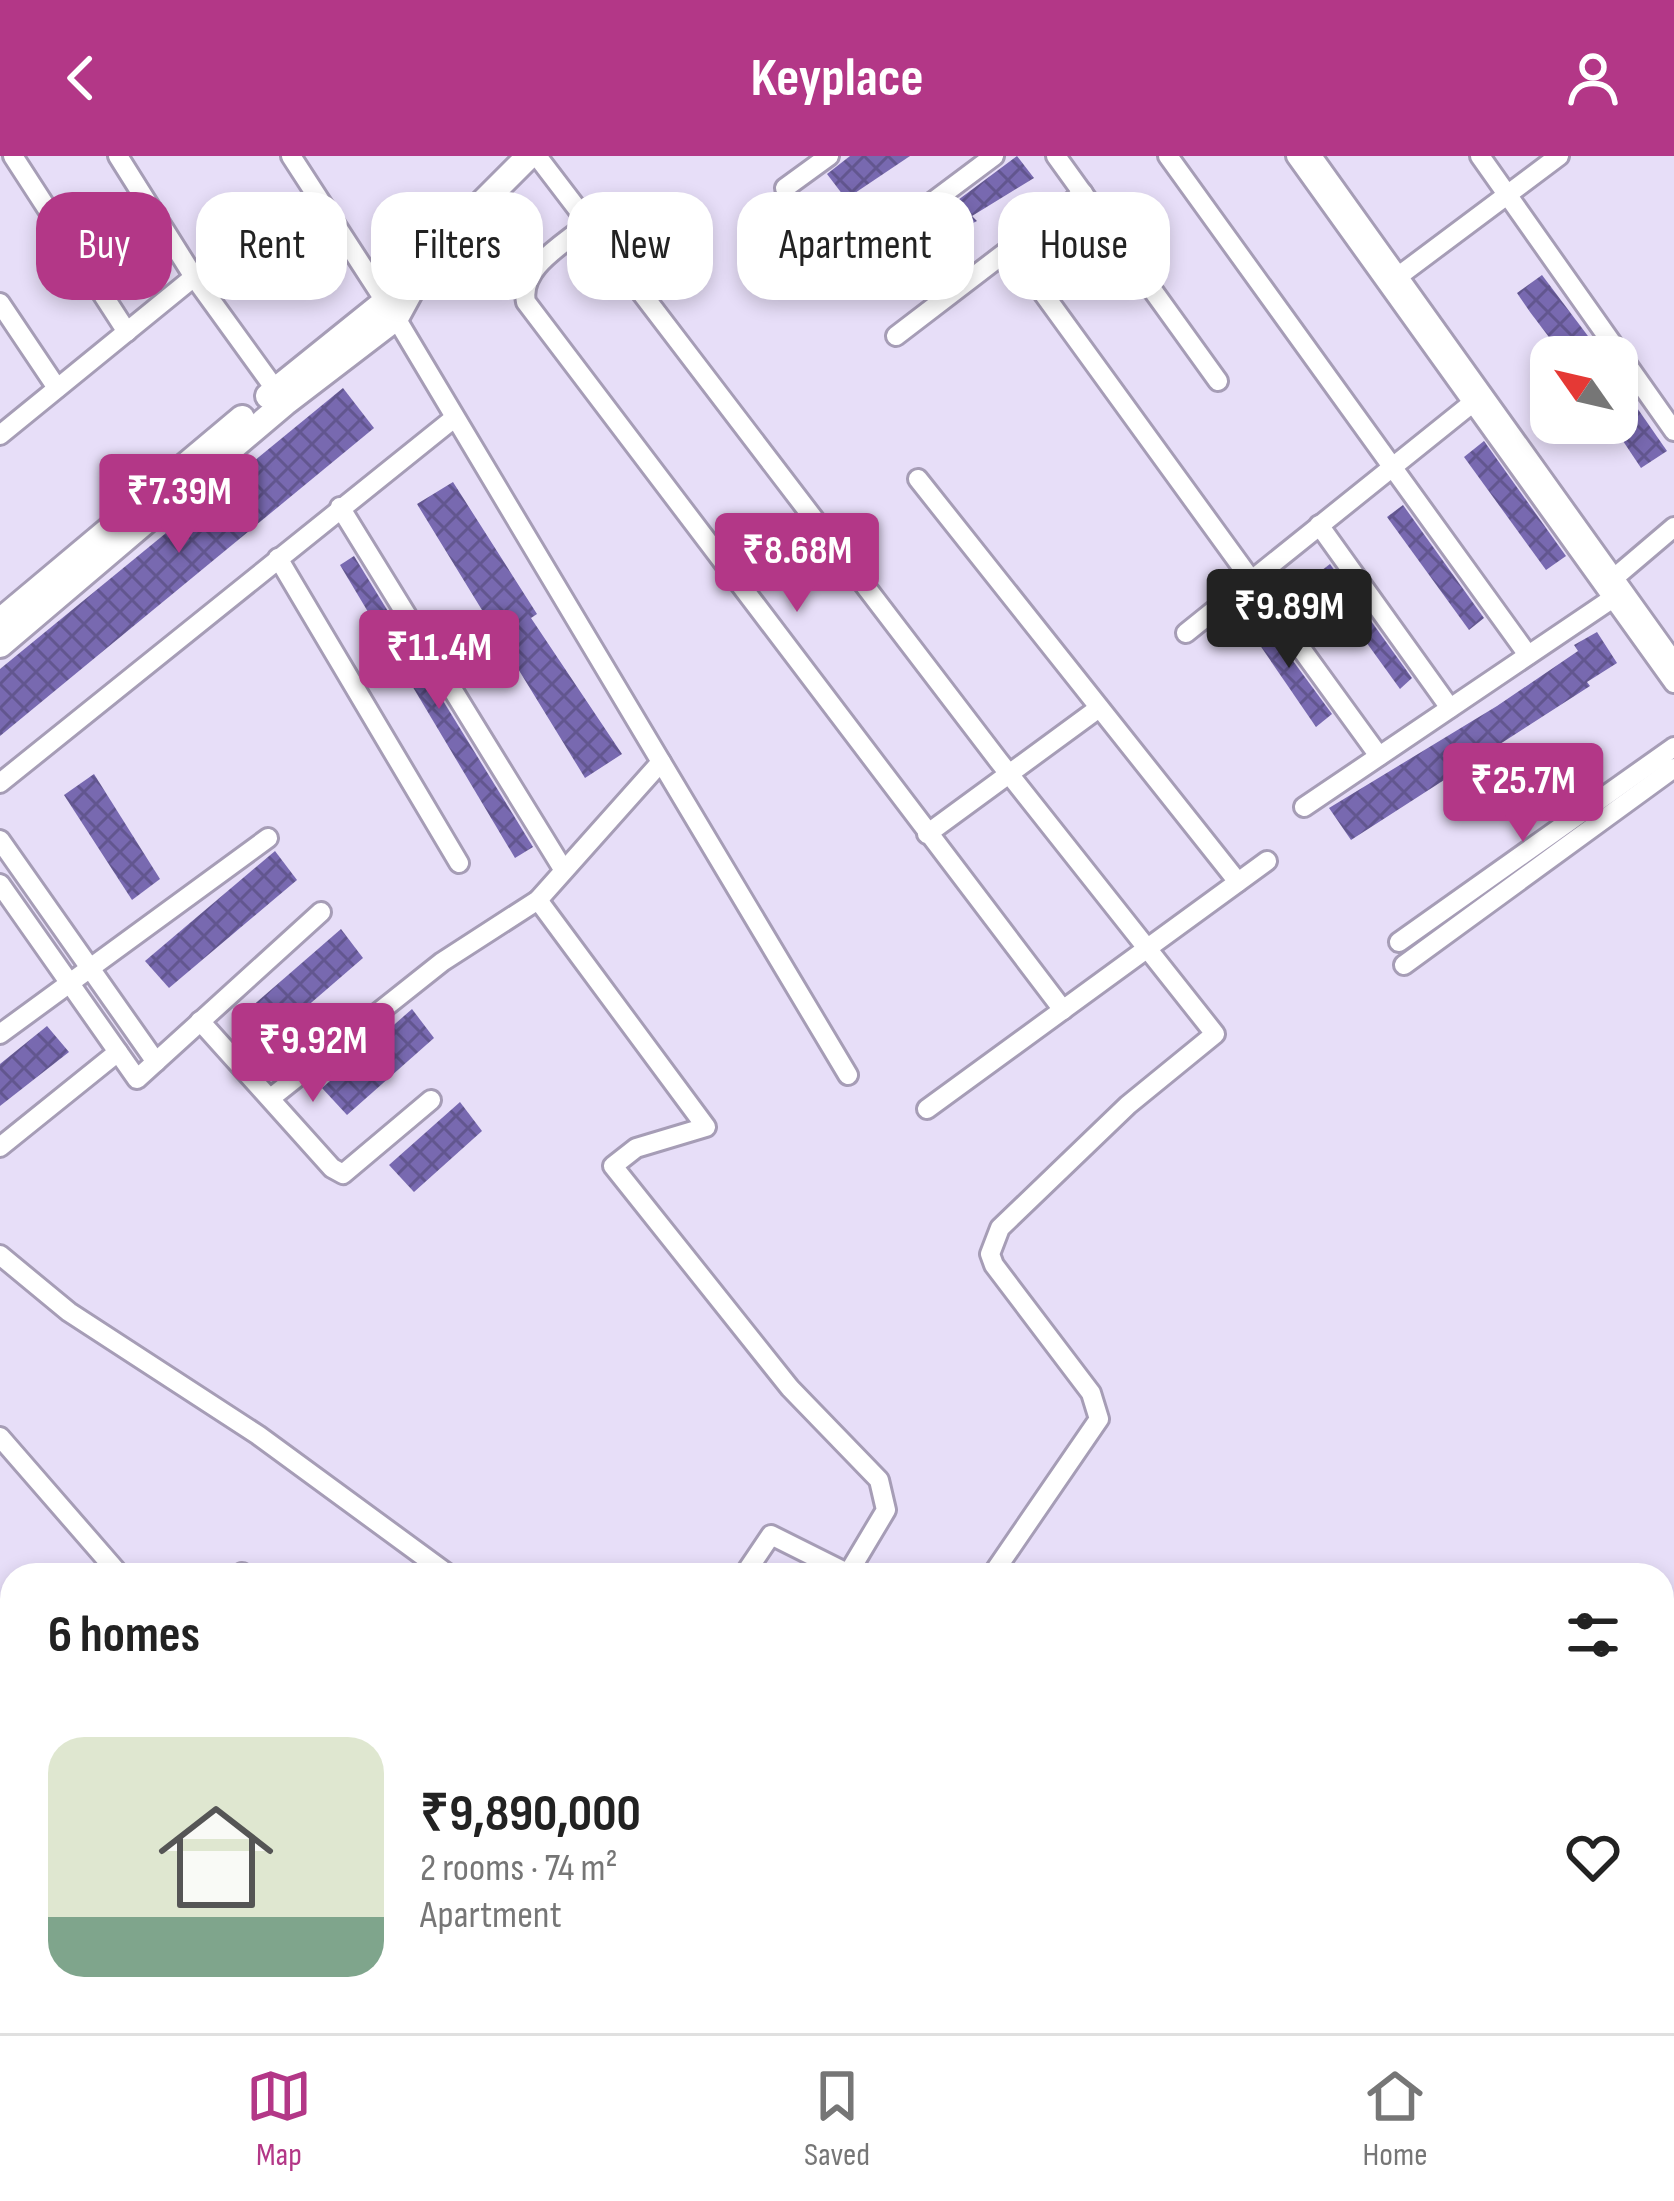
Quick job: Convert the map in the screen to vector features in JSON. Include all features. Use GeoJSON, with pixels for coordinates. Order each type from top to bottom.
{"type":"FeatureCollection","features":[{"type":"Feature","properties":{"kind":"street"},"geometry":{"type":"LineString","coordinates":[[13,156],[127,332]]}},
{"type":"Feature","properties":{"kind":"street"},"geometry":{"type":"LineString","coordinates":[[118,156],[194,277],[280,396]]}},
{"type":"Feature","properties":{"kind":"street"},"geometry":{"type":"LineString","coordinates":[[291,156],[391,310],[848,1075]]}},
{"type":"Feature","properties":{"kind":"street"},"geometry":{"type":"LineString","coordinates":[[0,620],[391,310],[431,254],[533,156],[567,200]]}},
{"type":"Feature","properties":{"kind":"street"},"geometry":{"type":"LineString","coordinates":[[785,188],[829,156]]}},
{"type":"Feature","properties":{"kind":"street"},"geometry":{"type":"LineString","coordinates":[[946,192],[994,156]]}},
{"type":"Feature","properties":{"kind":"street"},"geometry":{"type":"LineString","coordinates":[[1056,156],[1082,192]]}},
{"type":"Feature","properties":{"kind":"street"},"geometry":{"type":"LineString","coordinates":[[1168,156],[1528,655]]}},
{"type":"Feature","properties":{"kind":"street"},"geometry":{"type":"LineString","coordinates":[[1296,156],[1393,280]]}},
{"type":"Feature","properties":{"kind":"street"},"geometry":{"type":"LineString","coordinates":[[1312,156],[1477,398],[1674,662]]}},
{"type":"Feature","properties":{"kind":"street"},"geometry":{"type":"LineString","coordinates":[[1480,156],[1674,431]]}},
{"type":"Feature","properties":{"kind":"street"},"geometry":{"type":"LineString","coordinates":[[1393,280],[1559,156]]}},
{"type":"Feature","properties":{"kind":"street"},"geometry":{"type":"LineString","coordinates":[[567,241],[530,273],[523,289],[526,302],[1063,1010]]}},
{"type":"Feature","properties":{"kind":"street"},"geometry":{"type":"LineString","coordinates":[[896,336],[998,259]]}},
{"type":"Feature","properties":{"kind":"street"},"geometry":{"type":"LineString","coordinates":[[0,435],[194,277]]}},
{"type":"Feature","properties":{"kind":"street"},"geometry":{"type":"LineString","coordinates":[[650,300],[1009,774],[1215,1034],[1128,1105],[1000,1228],[990,1254],[994,1265],[1091,1393],[1099,1419],[1000,1563]]}},
{"type":"Feature","properties":{"kind":"street"},"geometry":{"type":"LineString","coordinates":[[1048,300],[1379,756]]}},
{"type":"Feature","properties":{"kind":"street"},"geometry":{"type":"LineString","coordinates":[[1160,300],[1218,381]]}},
{"type":"Feature","properties":{"kind":"street"},"geometry":{"type":"LineString","coordinates":[[0,303],[57,388]]}},
{"type":"Feature","properties":{"kind":"street"},"geometry":{"type":"LineString","coordinates":[[0,645],[280,396]]}},
{"type":"Feature","properties":{"kind":"street"},"geometry":{"type":"LineString","coordinates":[[1186,633],[1477,398]]}},
{"type":"Feature","properties":{"kind":"street"},"geometry":{"type":"LineString","coordinates":[[0,783],[453,419]]}},
{"type":"Feature","properties":{"kind":"street"},"geometry":{"type":"LineString","coordinates":[[918,479],[1238,882]]}},
{"type":"Feature","properties":{"kind":"street"},"geometry":{"type":"LineString","coordinates":[[340,507],[563,869]]}},
{"type":"Feature","properties":{"kind":"street"},"geometry":{"type":"LineString","coordinates":[[1319,525],[1450,708]]}},
{"type":"Feature","properties":{"kind":"street"},"geometry":{"type":"LineString","coordinates":[[1304,807],[1617,589],[1674,527]]}},
{"type":"Feature","properties":{"kind":"street"},"geometry":{"type":"LineString","coordinates":[[278,558],[459,863]]}},
{"type":"Feature","properties":{"kind":"street"},"geometry":{"type":"LineString","coordinates":[[1617,589],[1674,683]]}},
{"type":"Feature","properties":{"kind":"street"},"geometry":{"type":"LineString","coordinates":[[927,834],[1099,708]]}},
{"type":"Feature","properties":{"kind":"street"},"geometry":{"type":"LineString","coordinates":[[1399,942],[1674,747]]}},
{"type":"Feature","properties":{"kind":"street"},"geometry":{"type":"LineString","coordinates":[[272,1097],[442,962],[538,900],[661,762]]}},
{"type":"Feature","properties":{"kind":"street"},"geometry":{"type":"LineString","coordinates":[[1404,965],[1674,768]]}},
{"type":"Feature","properties":{"kind":"street"},"geometry":{"type":"LineString","coordinates":[[0,1034],[268,838]]}},
{"type":"Feature","properties":{"kind":"street"},"geometry":{"type":"LineString","coordinates":[[0,840],[156,1062]]}},
{"type":"Feature","properties":{"kind":"street"},"geometry":{"type":"LineString","coordinates":[[927,1109],[1267,861]]}},
{"type":"Feature","properties":{"kind":"street"},"geometry":{"type":"LineString","coordinates":[[0,884],[137,1079],[321,912]]}},
{"type":"Feature","properties":{"kind":"street"},"geometry":{"type":"LineString","coordinates":[[538,900],[706,1127],[636,1148],[613,1166],[790,1388],[879,1480],[886,1510],[856,1563]]}},
{"type":"Feature","properties":{"kind":"street"},"geometry":{"type":"LineString","coordinates":[[200,1021],[332,1168],[343,1174],[431,1100]]}},
{"type":"Feature","properties":{"kind":"street"},"geometry":{"type":"LineString","coordinates":[[0,1147],[118,1052]]}},
{"type":"Feature","properties":{"kind":"street"},"geometry":{"type":"LineString","coordinates":[[5,1268],[258,1435],[433,1563]]}},
{"type":"Feature","properties":{"kind":"street"},"geometry":{"type":"LineString","coordinates":[[0,1437],[110,1563]]}},
{"type":"Feature","properties":{"kind":"street"},"geometry":{"type":"LineString","coordinates":[[752,1563],[770,1535],[827,1563]]}},
{"type":"Feature","properties":{"kind":"building"},"geometry":{"type":"Polygon","coordinates":[[[850,156],[910,156],[856,192],[841,192],[827,174],[850,156]]]}},
{"type":"Feature","properties":{"kind":"building"},"geometry":{"type":"Polygon","coordinates":[[[1017,156],[1034,178],[1011,192],[998,192],[998,200],[974,215],[974,192],[969,192],[1017,156]]]}},
{"type":"Feature","properties":{"kind":"building"},"geometry":{"type":"Polygon","coordinates":[[[1542,275],[1588,336],[1548,336],[1517,293],[1542,275]]]}},
{"type":"Feature","properties":{"kind":"building"},"geometry":{"type":"Polygon","coordinates":[[[343,388],[374,428],[0,736],[0,669],[343,388]]]}},
{"type":"Feature","properties":{"kind":"building"},"geometry":{"type":"Polygon","coordinates":[[[1638,409],[1667,451],[1641,468],[1625,444],[1638,444],[1638,409]]]}},
{"type":"Feature","properties":{"kind":"building"},"geometry":{"type":"Polygon","coordinates":[[[1484,441],[1566,556],[1546,570],[1464,457],[1484,441]]]}},
{"type":"Feature","properties":{"kind":"building"},"geometry":{"type":"Polygon","coordinates":[[[453,482],[537,614],[531,618],[622,754],[585,778],[417,504],[453,482]]]}},
{"type":"Feature","properties":{"kind":"building"},"geometry":{"type":"Polygon","coordinates":[[[1403,505],[1484,618],[1469,630],[1387,517],[1403,505]]]}},
{"type":"Feature","properties":{"kind":"building"},"geometry":{"type":"Polygon","coordinates":[[[354,556],[533,847],[515,858],[340,565],[354,556]]]}},
{"type":"Feature","properties":{"kind":"building"},"geometry":{"type":"Polygon","coordinates":[[[1330,564],[1412,678],[1400,689],[1317,574],[1330,564]]]}},
{"type":"Feature","properties":{"kind":"building"},"geometry":{"type":"Polygon","coordinates":[[[1258,613],[1332,714],[1316,727],[1244,622],[1258,613]]]}},
{"type":"Feature","properties":{"kind":"building"},"geometry":{"type":"Polygon","coordinates":[[[1597,632],[1617,663],[1587,682],[1590,686],[1351,840],[1329,808],[1497,706],[1578,651],[1574,645],[1597,632]]]}},
{"type":"Feature","properties":{"kind":"building"},"geometry":{"type":"Polygon","coordinates":[[[94,774],[160,879],[132,900],[64,795],[94,774]]]}},
{"type":"Feature","properties":{"kind":"building"},"geometry":{"type":"Polygon","coordinates":[[[275,851],[297,880],[169,988],[145,961],[275,851]]]}},
{"type":"Feature","properties":{"kind":"building"},"geometry":{"type":"Polygon","coordinates":[[[341,929],[363,958],[275,1034],[251,1007],[341,929]]]}},
{"type":"Feature","properties":{"kind":"building"},"geometry":{"type":"Polygon","coordinates":[[[412,1009],[434,1038],[347,1115],[322,1088],[412,1009]]]}},
{"type":"Feature","properties":{"kind":"building"},"geometry":{"type":"Polygon","coordinates":[[[47,1026],[69,1052],[0,1106],[0,1064],[47,1026]]]}},
{"type":"Feature","properties":{"kind":"building"},"geometry":{"type":"Polygon","coordinates":[[[460,1102],[482,1131],[414,1192],[389,1165],[460,1102]]]}}]}
